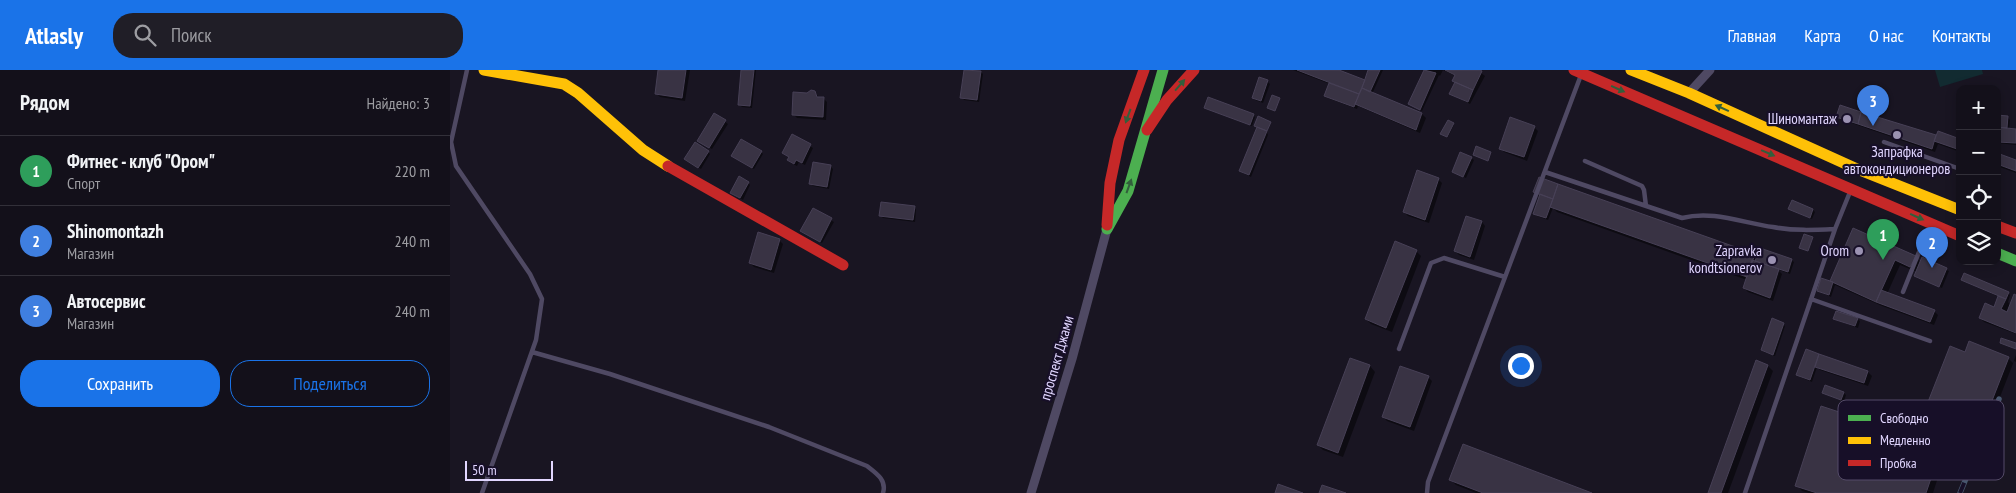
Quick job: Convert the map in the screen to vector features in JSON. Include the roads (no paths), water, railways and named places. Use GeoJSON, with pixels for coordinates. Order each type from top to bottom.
{"type":"FeatureCollection","features":[{"type":"Feature","properties":{"kind":"main road"},"geometry":{"type":"LineString","coordinates":[[484,70],[564,84],[578,93],[643,150],[843,265]]}},
{"type":"Feature","properties":{"kind":"main road"},"geometry":{"type":"LineString","coordinates":[[1107,229],[1110,183],[1119,140],[1144,70]]}},
{"type":"Feature","properties":{"kind":"main road"},"geometry":{"type":"LineString","coordinates":[[1107,229],[1128,192],[1163,70]]}},
{"type":"Feature","properties":{"kind":"main road"},"geometry":{"type":"LineString","coordinates":[[1147,130],[1167,100],[1194,70]]}},
{"type":"Feature","properties":{"kind":"main road"},"geometry":{"type":"LineString","coordinates":[[1632,70],[1689,93],[1858,169],[1956,208]]}},
{"type":"Feature","properties":{"kind":"main road"},"geometry":{"type":"LineString","coordinates":[[1578,72],[1956,234]]}},
{"type":"Feature","properties":{"kind":"main road"},"geometry":{"type":"LineString","coordinates":[[2001,227],[2016,233]]}},
{"type":"Feature","properties":{"kind":"main road"},"geometry":{"type":"LineString","coordinates":[[2001,255],[2016,261]]}},
{"type":"Feature","properties":{"kind":"street"},"geometry":{"type":"LineString","coordinates":[[1689,93],[1710,70]]}},
{"type":"Feature","properties":{"kind":"street","name":"проспект Джами"},"geometry":{"type":"LineString","coordinates":[[1031,493],[1072,360],[1107,229]]}},
{"type":"Feature","properties":{"kind":"lane"},"geometry":{"type":"LineString","coordinates":[[467,70],[451,142],[456,166],[530,274],[542,299],[536,340],[482,493]]}},
{"type":"Feature","properties":{"kind":"lane"},"geometry":{"type":"LineString","coordinates":[[1427,493],[1428,482],[1545,172],[1578,72]]}},
{"type":"Feature","properties":{"kind":"lane"},"geometry":{"type":"LineString","coordinates":[[1884,142],[1956,168]]}},
{"type":"Feature","properties":{"kind":"lane"},"geometry":{"type":"LineString","coordinates":[[1585,161],[1642,186],[1646,206]]}},
{"type":"Feature","properties":{"kind":"lane"},"geometry":{"type":"LineString","coordinates":[[1545,172],[1682,218],[1692,215],[1736,218],[1771,227],[1801,231],[1835,229]]}},
{"type":"Feature","properties":{"kind":"lane"},"geometry":{"type":"LineString","coordinates":[[1745,493],[1835,229],[1852,189]]}},
{"type":"Feature","properties":{"kind":"lane"},"geometry":{"type":"LineString","coordinates":[[1903,292],[1921,247]]}},
{"type":"Feature","properties":{"kind":"lane"},"geometry":{"type":"LineString","coordinates":[[1399,349],[1431,263],[1444,258],[1505,277]]}},
{"type":"Feature","properties":{"kind":"lane"},"geometry":{"type":"LineString","coordinates":[[1811,299],[1930,341]]}},
{"type":"Feature","properties":{"kind":"lane"},"geometry":{"type":"LineString","coordinates":[[532,352],[610,374],[787,434],[867,466],[881,477],[883,493]]}},
{"type":"Feature","properties":{"kind":"railway"},"geometry":{"type":"LineString","coordinates":[[1960,493],[1965,480]]}},
{"type":"Feature","properties":{"kind":"place","name":"Шиномантаж"},"geometry":{"type":"Point","coordinates":[1847,119]}},
{"type":"Feature","properties":{"kind":"place","name":"Автосервис"},"geometry":{"type":"Point","coordinates":[1873,126]}},
{"type":"Feature","properties":{"kind":"place","name":"Запрафка автокондиционеров"},"geometry":{"type":"Point","coordinates":[1897,135]}},
{"type":"Feature","properties":{"kind":"place","name":"Orom"},"geometry":{"type":"Point","coordinates":[1859,251]}},
{"type":"Feature","properties":{"kind":"place","name":"Zapravka kondtsionerov"},"geometry":{"type":"Point","coordinates":[1772,260]}},
{"type":"Feature","properties":{"kind":"place","name":"Фитнес - клуб \"Ором\""},"geometry":{"type":"Point","coordinates":[1883,260]}},
{"type":"Feature","properties":{"kind":"place","name":"Shinomontazh"},"geometry":{"type":"Point","coordinates":[1932,268]}}]}
